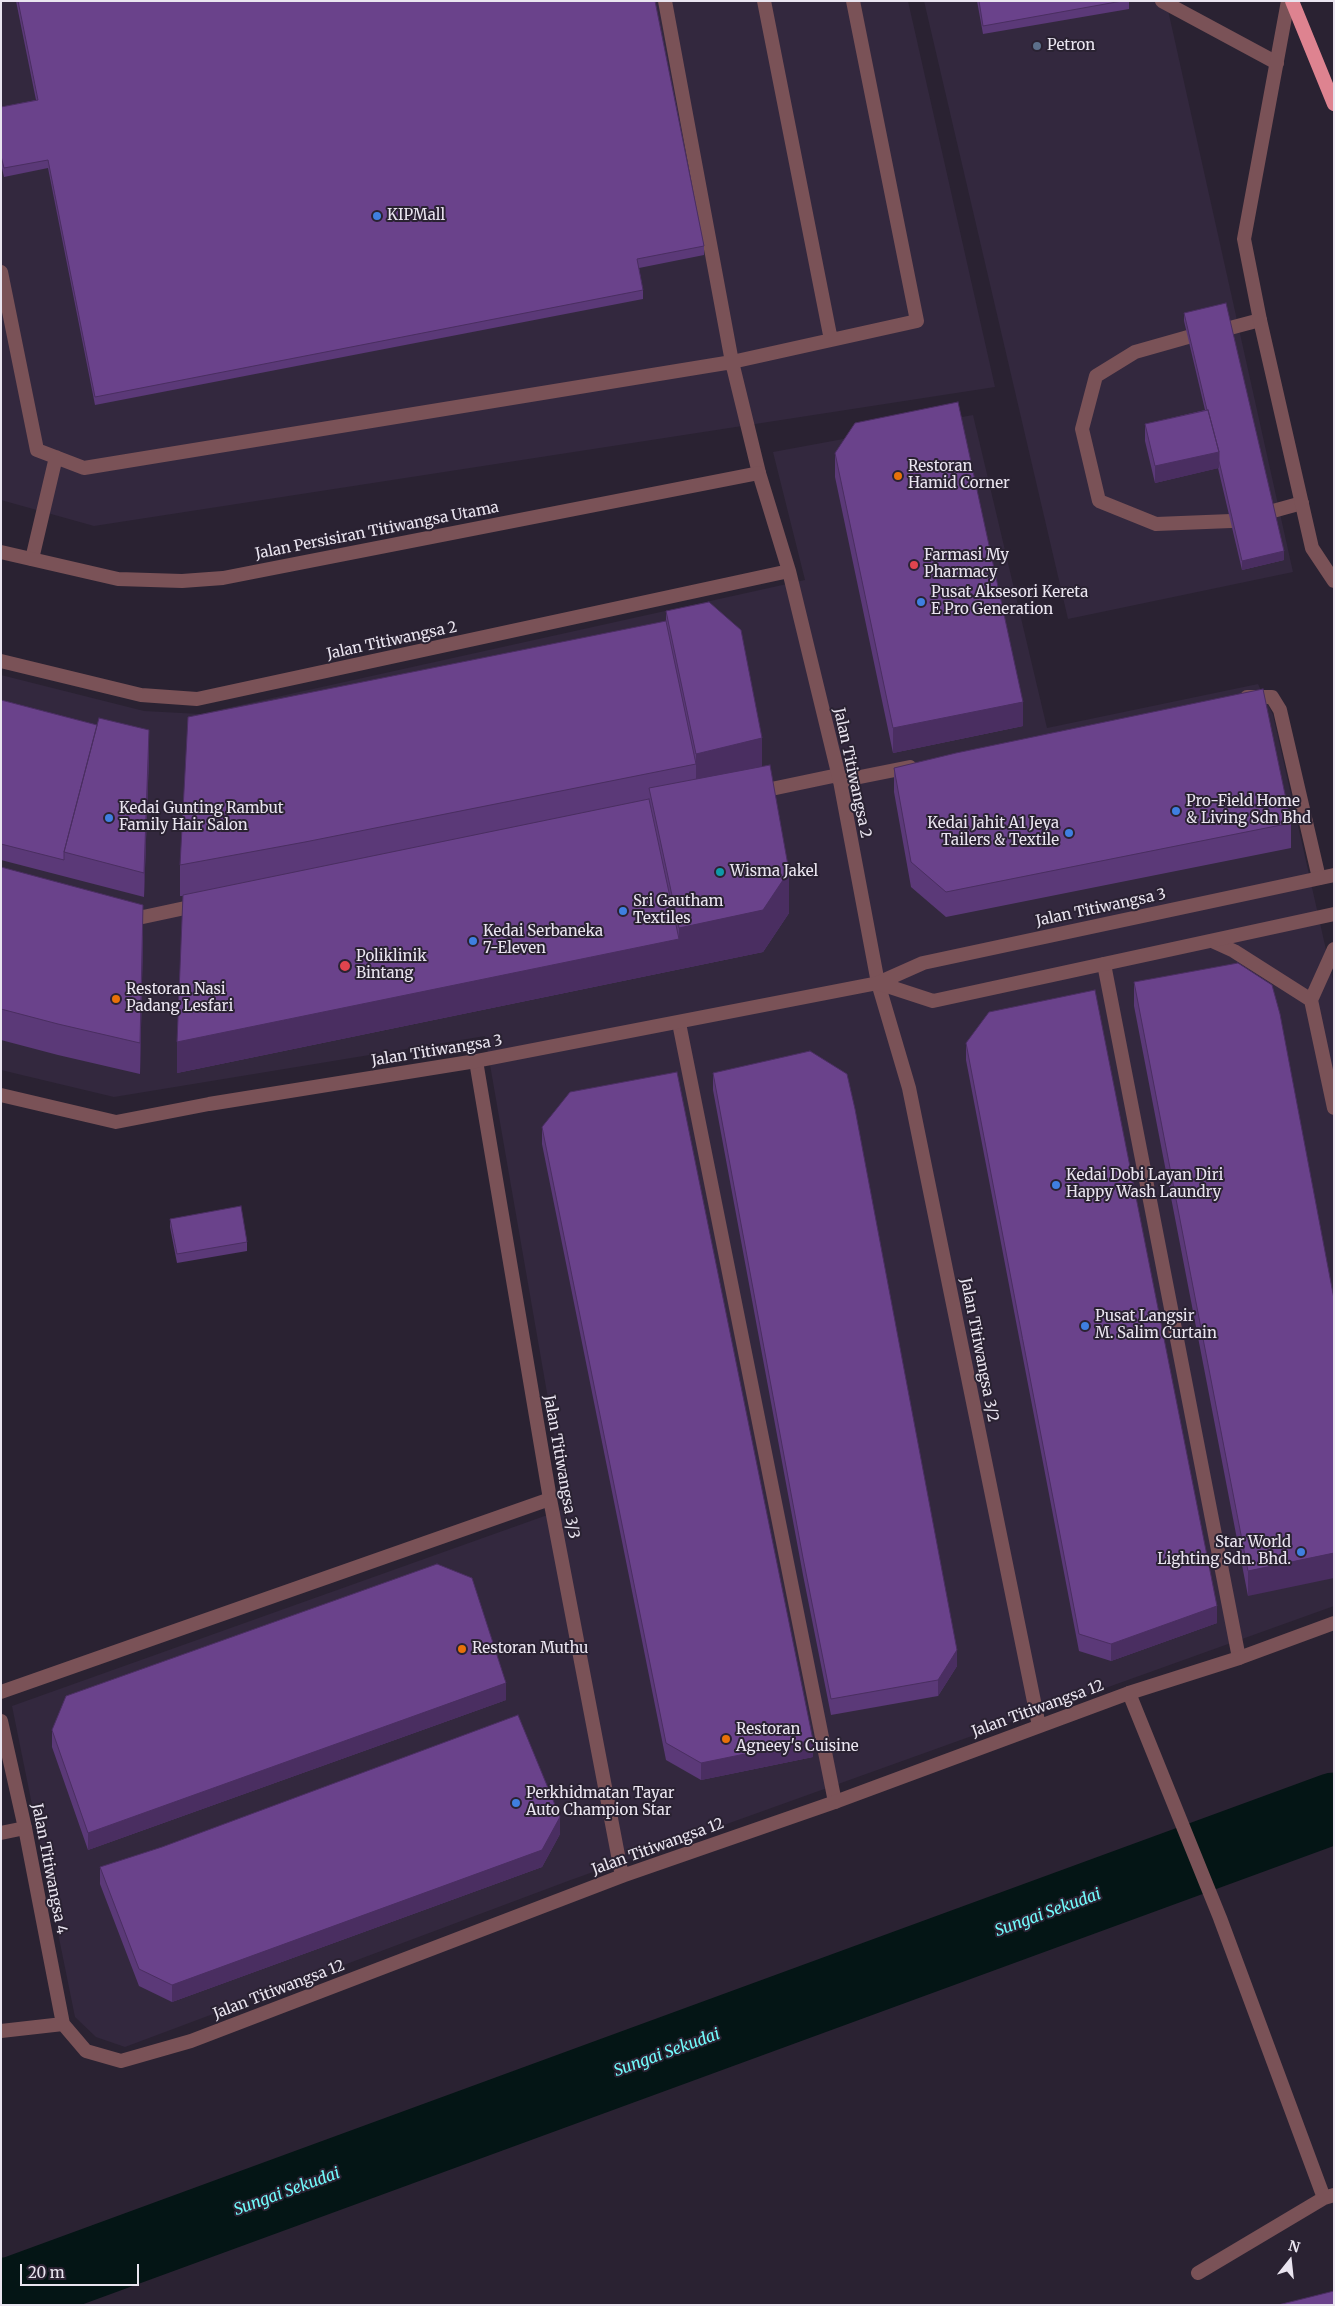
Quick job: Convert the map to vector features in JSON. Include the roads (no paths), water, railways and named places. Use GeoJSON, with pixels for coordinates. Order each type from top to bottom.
{"type":"FeatureCollection","features":[{"type":"Feature","properties":{"kind":"highway"},"geometry":{"type":"LineString","coordinates":[[1292,1],[1334,104]]}},
{"type":"Feature","properties":{"kind":"street","name":"Jalan Titiwangsa 2"},"geometry":{"type":"LineString","coordinates":[[665,1],[732,362],[759,473],[789,571],[839,778],[878,983]]}},
{"type":"Feature","properties":{"kind":"street"},"geometry":{"type":"LineString","coordinates":[[764,1],[831,340]]}},
{"type":"Feature","properties":{"kind":"street"},"geometry":{"type":"LineString","coordinates":[[1,272],[37,450],[84,468],[732,362],[917,321],[853,1]]}},
{"type":"Feature","properties":{"kind":"street"},"geometry":{"type":"LineString","coordinates":[[1162,1],[1277,63]]}},
{"type":"Feature","properties":{"kind":"street"},"geometry":{"type":"LineString","coordinates":[[1288,1],[1244,239],[1260,320],[1312,548],[1334,581]]}},
{"type":"Feature","properties":{"kind":"street"},"geometry":{"type":"LineString","coordinates":[[1230,328],[1260,320]]}},
{"type":"Feature","properties":{"kind":"street"},"geometry":{"type":"LineString","coordinates":[[1188,337],[1135,352],[1096,376],[1082,429],[1099,501],[1156,524],[1230,521]]}},
{"type":"Feature","properties":{"kind":"street"},"geometry":{"type":"LineString","coordinates":[[32,559],[56,457]]}},
{"type":"Feature","properties":{"kind":"street","name":"Jalan Persisiran Titiwangsa Utama"},"geometry":{"type":"LineString","coordinates":[[1,552],[118,579],[182,581],[223,578],[759,473]]}},
{"type":"Feature","properties":{"kind":"street"},"geometry":{"type":"LineString","coordinates":[[1273,511],[1302,503]]}},
{"type":"Feature","properties":{"kind":"street","name":"Jalan Titiwangsa 2"},"geometry":{"type":"LineString","coordinates":[[1,661],[140,696],[197,700],[789,571]]}},
{"type":"Feature","properties":{"kind":"street"},"geometry":{"type":"LineString","coordinates":[[1236,700],[1255,696],[1272,697],[1280,710],[1319,878]]}},
{"type":"Feature","properties":{"kind":"street"},"geometry":{"type":"LineString","coordinates":[[740,795],[927,764]]}},
{"type":"Feature","properties":{"kind":"street","name":"Jalan Titiwangsa 3"},"geometry":{"type":"LineString","coordinates":[[1,1095],[116,1122],[209,1104],[476,1061],[680,1023],[878,983],[923,963],[1334,875]]}},
{"type":"Feature","properties":{"kind":"street"},"geometry":{"type":"LineString","coordinates":[[115,909],[143,917],[212,903]]}},
{"type":"Feature","properties":{"kind":"street","name":"Jalan Titiwangsa 3"},"geometry":{"type":"LineString","coordinates":[[878,983],[932,1001],[1334,914]]}},
{"type":"Feature","properties":{"kind":"street"},"geometry":{"type":"LineString","coordinates":[[1212,941],[1234,951],[1311,1000]]}},
{"type":"Feature","properties":{"kind":"street"},"geometry":{"type":"LineString","coordinates":[[1334,949],[1311,1000],[1334,1108]]}},
{"type":"Feature","properties":{"kind":"street"},"geometry":{"type":"LineString","coordinates":[[1104,964],[1239,1658]]}},
{"type":"Feature","properties":{"kind":"street","name":"Jalan Titiwangsa 3/2"},"geometry":{"type":"LineString","coordinates":[[878,983],[910,1088],[1039,1726]]}},
{"type":"Feature","properties":{"kind":"street"},"geometry":{"type":"LineString","coordinates":[[680,1023],[835,1802]]}},
{"type":"Feature","properties":{"kind":"street","name":"Jalan Titiwangsa 3/3"},"geometry":{"type":"LineString","coordinates":[[476,1061],[550,1499],[622,1876]]}},
{"type":"Feature","properties":{"kind":"street"},"geometry":{"type":"LineString","coordinates":[[1,1692],[550,1499]]}},
{"type":"Feature","properties":{"kind":"street","name":"Jalan Titiwangsa 12"},"geometry":{"type":"LineString","coordinates":[[63,2024],[86,2051],[121,2061],[191,2041],[622,1876],[835,1802],[1129,1693],[1239,1658],[1334,1623]]}},
{"type":"Feature","properties":{"kind":"street"},"geometry":{"type":"LineString","coordinates":[[1129,1693],[1329,2196],[1198,2273]]}},
{"type":"Feature","properties":{"kind":"street","name":"Jalan Titiwangsa 4"},"geometry":{"type":"LineString","coordinates":[[1,1721],[25,1828],[63,2024]]}},
{"type":"Feature","properties":{"kind":"street"},"geometry":{"type":"LineString","coordinates":[[1,1833],[25,1828]]}},
{"type":"Feature","properties":{"kind":"street"},"geometry":{"type":"LineString","coordinates":[[1,2031],[63,2024]]}},
{"type":"Feature","properties":{"kind":"waterway","name":"Sungai Sekudai"},"geometry":{"type":"LineString","coordinates":[[1,2293],[5,2295],[1334,1808]]}},
{"type":"Feature","properties":{"kind":"place","name":"Petron"},"geometry":{"type":"Point","coordinates":[1037,46]}},
{"type":"Feature","properties":{"kind":"place","name":"KIPMall"},"geometry":{"type":"Point","coordinates":[377,216]}},
{"type":"Feature","properties":{"kind":"place","name":"Restoran Hamid Corner"},"geometry":{"type":"Point","coordinates":[898,476]}},
{"type":"Feature","properties":{"kind":"place","name":"Farmasi My Pharmacy"},"geometry":{"type":"Point","coordinates":[914,565]}},
{"type":"Feature","properties":{"kind":"place","name":"Pusat Aksesori Kereta E Pro Generation"},"geometry":{"type":"Point","coordinates":[921,602]}},
{"type":"Feature","properties":{"kind":"place","name":"Pro-Field Home & Living Sdn Bhd"},"geometry":{"type":"Point","coordinates":[1176,811]}},
{"type":"Feature","properties":{"kind":"place","name":"Kedai Gunting Rambut Family Hair Salon"},"geometry":{"type":"Point","coordinates":[109,818]}},
{"type":"Feature","properties":{"kind":"place","name":"Kedai Jahit A1 Jeya Tailers & Textile"},"geometry":{"type":"Point","coordinates":[1069,833]}},
{"type":"Feature","properties":{"kind":"place","name":"Wisma Jakel"},"geometry":{"type":"Point","coordinates":[720,872]}},
{"type":"Feature","properties":{"kind":"place","name":"Sri Gautham Textiles"},"geometry":{"type":"Point","coordinates":[623,911]}},
{"type":"Feature","properties":{"kind":"place","name":"Kedai Serbaneka 7-Eleven"},"geometry":{"type":"Point","coordinates":[473,941]}},
{"type":"Feature","properties":{"kind":"place","name":"Poliklinik Bintang"},"geometry":{"type":"Point","coordinates":[345,966]}},
{"type":"Feature","properties":{"kind":"place","name":"Restoran Nasi Padang Lesfari"},"geometry":{"type":"Point","coordinates":[116,999]}},
{"type":"Feature","properties":{"kind":"place","name":"Kedai Dobi Layan Diri Happy Wash Laundry"},"geometry":{"type":"Point","coordinates":[1056,1185]}},
{"type":"Feature","properties":{"kind":"place","name":"Pusat Langsir M. Salim Curtain"},"geometry":{"type":"Point","coordinates":[1085,1326]}},
{"type":"Feature","properties":{"kind":"place","name":"Star World Lighting Sdn. Bhd."},"geometry":{"type":"Point","coordinates":[1301,1552]}},
{"type":"Feature","properties":{"kind":"place","name":"Restoran Muthu"},"geometry":{"type":"Point","coordinates":[462,1649]}},
{"type":"Feature","properties":{"kind":"place","name":"Restoran Agneey's Cuisine"},"geometry":{"type":"Point","coordinates":[726,1739]}},
{"type":"Feature","properties":{"kind":"place","name":"Perkhidmatan Tayar Auto Champion Star"},"geometry":{"type":"Point","coordinates":[516,1803]}}]}
